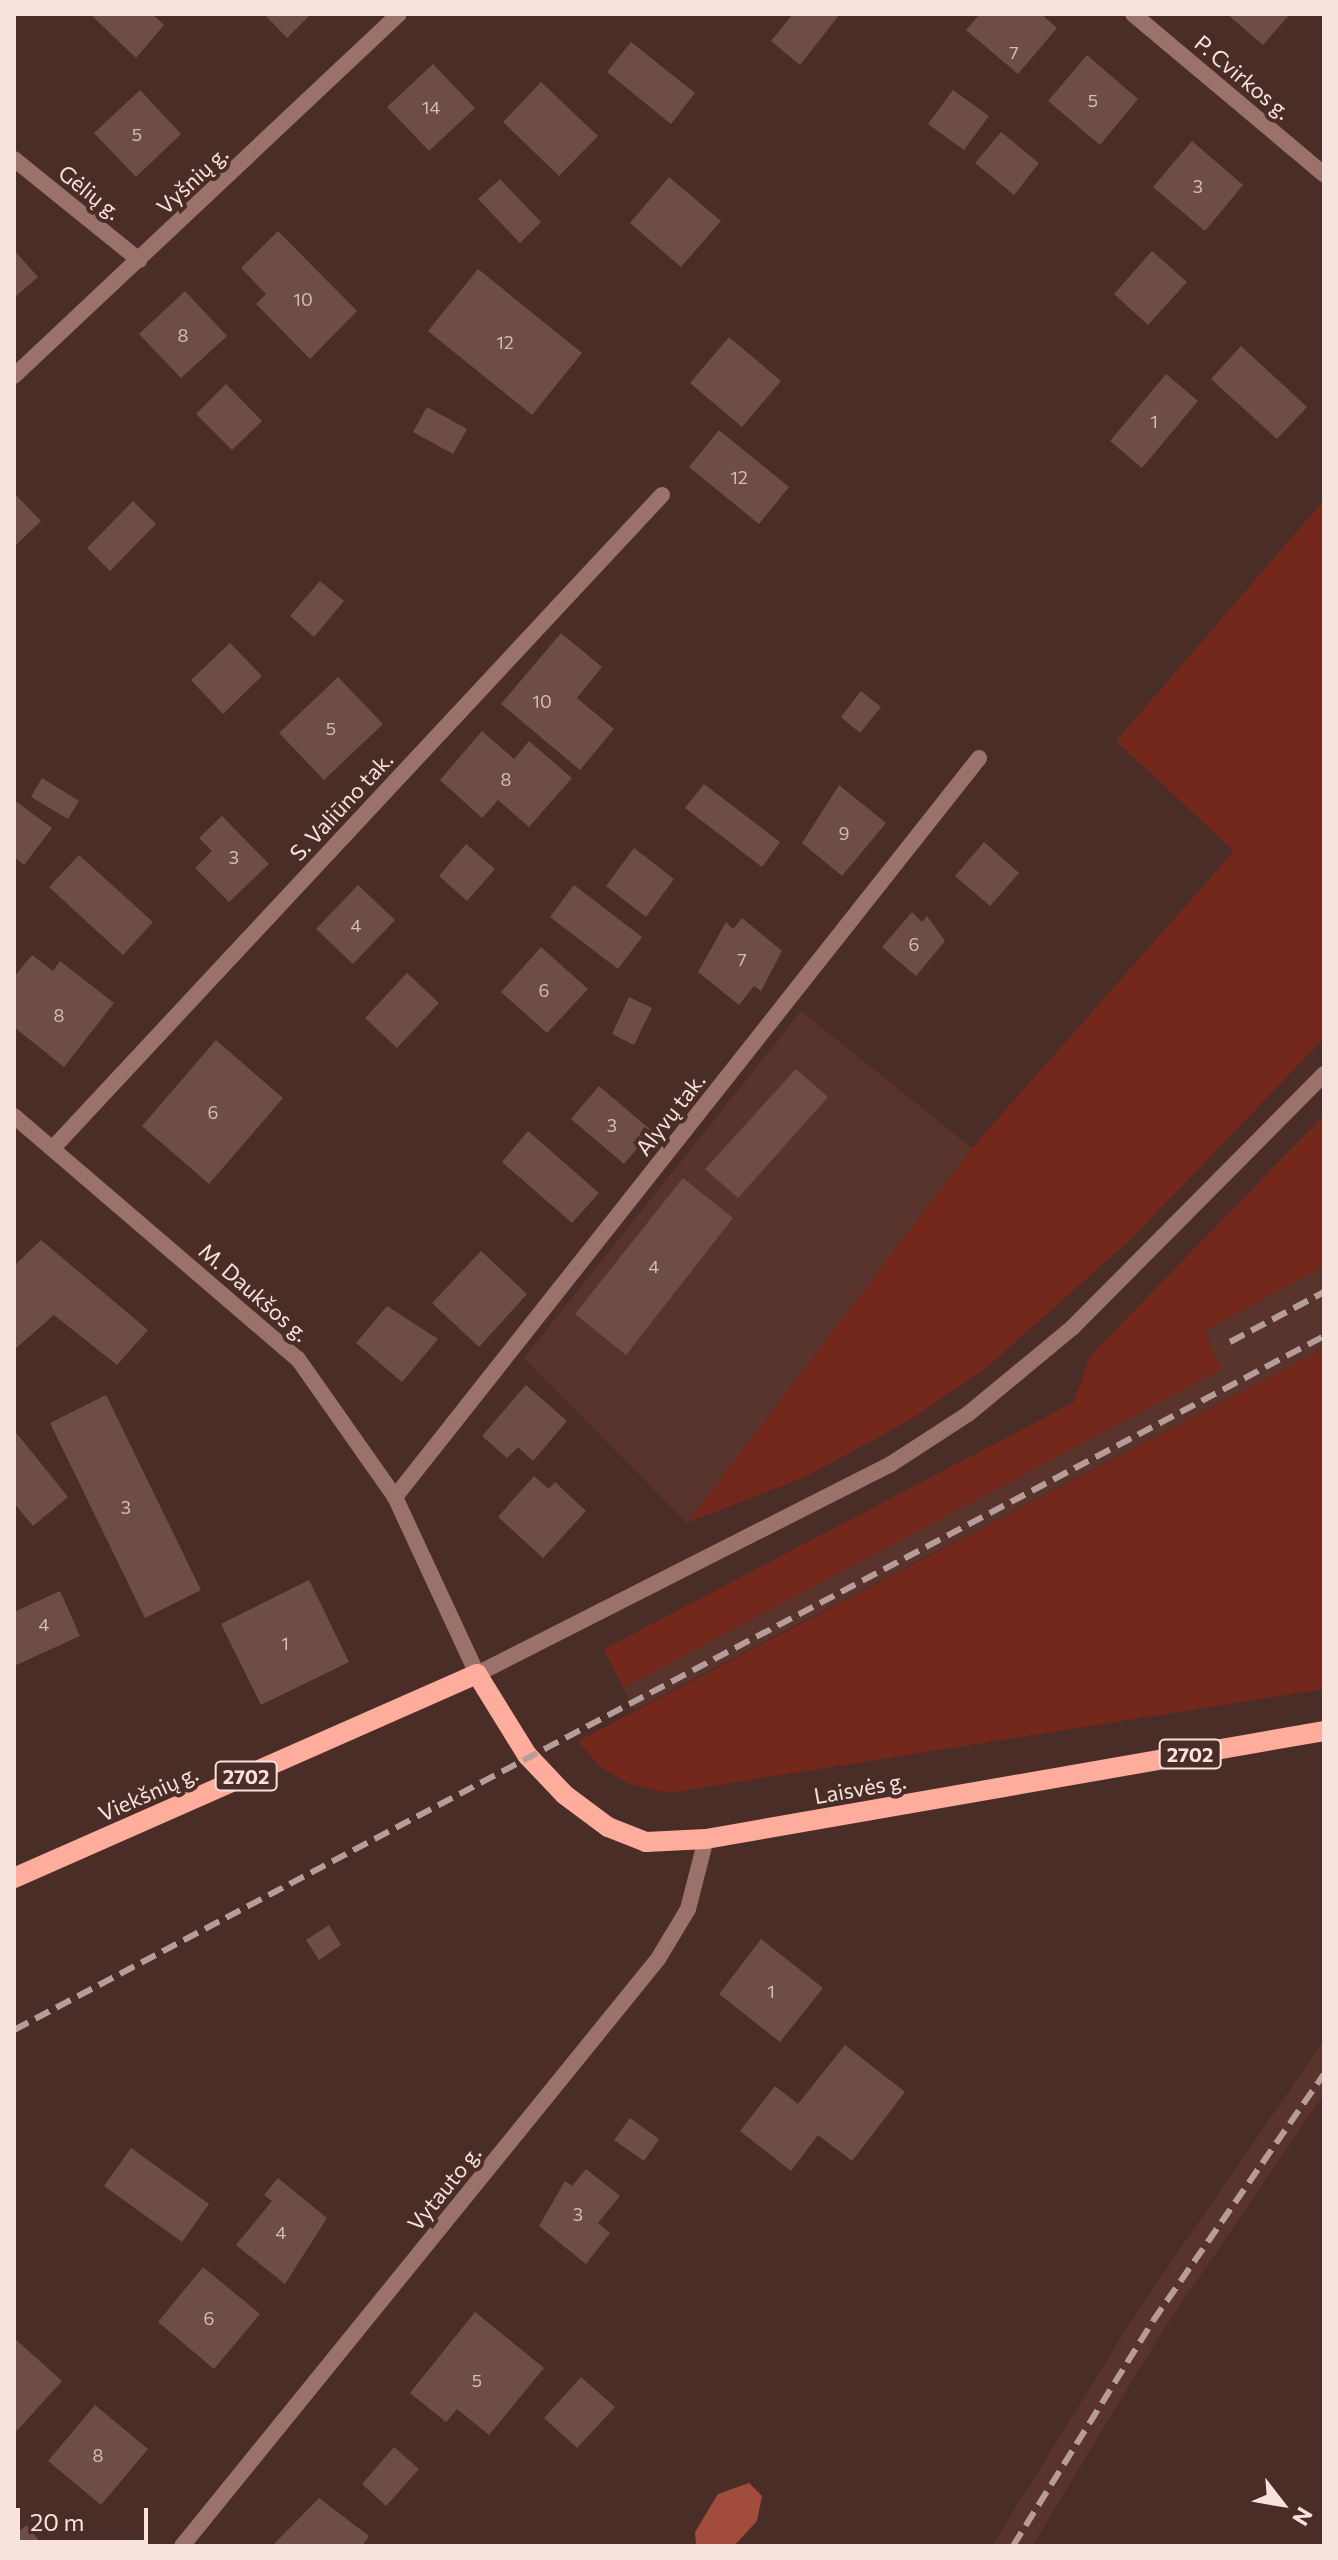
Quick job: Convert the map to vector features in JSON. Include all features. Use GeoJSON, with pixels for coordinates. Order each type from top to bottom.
{"type":"FeatureCollection","features":[{"type":"Feature","properties":{"kind":"main road","name":"Laisvės g."},"geometry":{"type":"LineString","coordinates":[[477,1674],[527,1755],[608,1827],[646,1842],[706,1839],[1324,1731]]}},
{"type":"Feature","properties":{"kind":"main road","name":"Viekšnių g."},"geometry":{"type":"LineString","coordinates":[[14,1878],[477,1674]]}},
{"type":"Feature","properties":{"kind":"street","name":"Vyšnių g."},"geometry":{"type":"LineString","coordinates":[[14,376],[399,14]]}},
{"type":"Feature","properties":{"kind":"street","name":"P. Cvirkos g."},"geometry":{"type":"LineString","coordinates":[[1133,14],[1324,174]]}},
{"type":"Feature","properties":{"kind":"street","name":"Gėlių g."},"geometry":{"type":"LineString","coordinates":[[14,159],[139,260]]}},
{"type":"Feature","properties":{"kind":"street","name":"S. Valiūno tak."},"geometry":{"type":"LineString","coordinates":[[53,1148],[662,495]]}},
{"type":"Feature","properties":{"kind":"street","name":"Alyvų tak."},"geometry":{"type":"LineString","coordinates":[[395,1497],[979,758]]}},
{"type":"Feature","properties":{"kind":"street"},"geometry":{"type":"LineString","coordinates":[[477,1674],[891,1464],[968,1414],[1072,1328],[1324,1074]]}},
{"type":"Feature","properties":{"kind":"street","name":"M. Daukšos g."},"geometry":{"type":"LineString","coordinates":[[14,1116],[298,1359],[395,1497],[477,1674]]}},
{"type":"Feature","properties":{"kind":"street","name":"Vytauto g."},"geometry":{"type":"LineString","coordinates":[[182,2546],[658,1959],[688,1909],[706,1839]]}},
{"type":"Feature","properties":{"kind":"shaded area"},"geometry":{"type":"Polygon","coordinates":[[[1324,500],[1324,1038],[1131,1239],[986,1368],[910,1420],[805,1477],[687,1523],[972,1148],[1234,851],[1116,741],[1324,500]]]}},
{"type":"Feature","properties":{"kind":"shaded area"},"geometry":{"type":"Polygon","coordinates":[[[801,1011],[972,1148],[687,1523],[524,1358],[801,1011]]]}},
{"type":"Feature","properties":{"kind":"shaded area"},"geometry":{"type":"Polygon","coordinates":[[[1324,1115],[1324,1266],[1204,1331],[1222,1369],[623,1688],[604,1649],[1074,1402],[1090,1356],[1324,1115]]]}},
{"type":"Feature","properties":{"kind":"shaded area"},"geometry":{"type":"Polygon","coordinates":[[[1324,1266],[1324,1348],[634,1710],[623,1688],[1222,1369],[1204,1331],[1324,1266]]]}},
{"type":"Feature","properties":{"kind":"shaded area"},"geometry":{"type":"Polygon","coordinates":[[[1324,1348],[1324,1689],[668,1793],[627,1783],[598,1765],[578,1741],[1324,1348]]]}},
{"type":"Feature","properties":{"kind":"shaded area"},"geometry":{"type":"Polygon","coordinates":[[[1324,2040],[1324,2094],[1162,2332],[1032,2546],[992,2546],[1138,2310],[1324,2040]]]}},
{"type":"Feature","properties":{"kind":"shaded area"},"geometry":{"type":"Polygon","coordinates":[[[749,2483],[762,2496],[757,2521],[734,2546],[696,2546],[695,2532],[718,2494],[749,2483]]]}},
{"type":"Feature","properties":{"kind":"building"},"geometry":{"type":"Polygon","coordinates":[[[90,14],[152,14],[164,25],[136,58],[90,14]]]}},
{"type":"Feature","properties":{"kind":"building"},"geometry":{"type":"Polygon","coordinates":[[[264,14],[311,14],[287,38],[264,14]]]}},
{"type":"Feature","properties":{"kind":"building"},"geometry":{"type":"Polygon","coordinates":[[[793,14],[840,14],[800,65],[771,41],[793,14]]]}},
{"type":"Feature","properties":{"kind":"building"},"geometry":{"type":"Polygon","coordinates":[[[980,14],[1041,14],[1057,28],[1018,74],[966,30],[980,14]]]}},
{"type":"Feature","properties":{"kind":"building"},"geometry":{"type":"Polygon","coordinates":[[[1227,14],[1290,14],[1263,45],[1227,14]]]}},
{"type":"Feature","properties":{"kind":"building"},"geometry":{"type":"Polygon","coordinates":[[[631,42],[695,93],[671,124],[607,72],[631,42]]]}},
{"type":"Feature","properties":{"kind":"building"},"geometry":{"type":"Polygon","coordinates":[[[1087,55],[1138,99],[1100,145],[1048,101],[1087,55]]]}},
{"type":"Feature","properties":{"kind":"building"},"geometry":{"type":"Polygon","coordinates":[[[433,64],[475,108],[429,151],[387,107],[433,64]]]}},
{"type":"Feature","properties":{"kind":"building"},"geometry":{"type":"Polygon","coordinates":[[[541,82],[598,136],[559,176],[503,122],[541,82]]]}},
{"type":"Feature","properties":{"kind":"building"},"geometry":{"type":"Polygon","coordinates":[[[140,90],[181,134],[136,177],[94,133],[140,90]]]}},
{"type":"Feature","properties":{"kind":"building"},"geometry":{"type":"Polygon","coordinates":[[[953,90],[989,116],[964,150],[928,124],[953,90]]]}},
{"type":"Feature","properties":{"kind":"building"},"geometry":{"type":"Polygon","coordinates":[[[1001,132],[1039,163],[1014,195],[975,163],[1001,132]]]}},
{"type":"Feature","properties":{"kind":"building"},"geometry":{"type":"Polygon","coordinates":[[[1192,141],[1243,185],[1205,231],[1153,187],[1192,141]]]}},
{"type":"Feature","properties":{"kind":"building"},"geometry":{"type":"Polygon","coordinates":[[[669,177],[721,221],[681,267],[630,223],[669,177]]]}},
{"type":"Feature","properties":{"kind":"building"},"geometry":{"type":"Polygon","coordinates":[[[500,179],[541,222],[520,243],[478,199],[500,179]]]}},
{"type":"Feature","properties":{"kind":"building"},"geometry":{"type":"Polygon","coordinates":[[[278,231],[357,311],[310,359],[256,304],[266,294],[241,268],[278,231]]]}},
{"type":"Feature","properties":{"kind":"building"},"geometry":{"type":"Polygon","coordinates":[[[14,250],[38,277],[14,298],[14,250]]]}},
{"type":"Feature","properties":{"kind":"building"},"geometry":{"type":"Polygon","coordinates":[[[1152,251],[1187,282],[1148,325],[1114,294],[1152,251]]]}},
{"type":"Feature","properties":{"kind":"building"},"geometry":{"type":"Polygon","coordinates":[[[478,269],[582,353],[532,415],[428,331],[478,269]]]}},
{"type":"Feature","properties":{"kind":"building"},"geometry":{"type":"Polygon","coordinates":[[[185,291],[227,336],[181,378],[139,334],[185,291]]]}},
{"type":"Feature","properties":{"kind":"building"},"geometry":{"type":"Polygon","coordinates":[[[729,337],[781,381],[742,427],[690,383],[729,337]]]}},
{"type":"Feature","properties":{"kind":"building"},"geometry":{"type":"Polygon","coordinates":[[[1241,346],[1307,407],[1277,439],[1211,379],[1241,346]]]}},
{"type":"Feature","properties":{"kind":"building"},"geometry":{"type":"Polygon","coordinates":[[[1166,374],[1198,401],[1142,468],[1110,441],[1166,374]]]}},
{"type":"Feature","properties":{"kind":"building"},"geometry":{"type":"Polygon","coordinates":[[[226,384],[262,421],[232,450],[196,414],[226,384]]]}},
{"type":"Feature","properties":{"kind":"building"},"geometry":{"type":"Polygon","coordinates":[[[427,407],[467,429],[453,454],[413,432],[427,407]]]}},
{"type":"Feature","properties":{"kind":"building"},"geometry":{"type":"Polygon","coordinates":[[[719,430],[789,487],[759,524],[689,467],[719,430]]]}},
{"type":"Feature","properties":{"kind":"building"},"geometry":{"type":"Polygon","coordinates":[[[14,493],[41,521],[14,547],[14,493]]]}},
{"type":"Feature","properties":{"kind":"building"},"geometry":{"type":"Polygon","coordinates":[[[133,501],[156,524],[110,571],[87,548],[133,501]]]}},
{"type":"Feature","properties":{"kind":"building"},"geometry":{"type":"Polygon","coordinates":[[[320,581],[344,601],[314,637],[290,616],[320,581]]]}},
{"type":"Feature","properties":{"kind":"building"},"geometry":{"type":"Polygon","coordinates":[[[561,633],[602,667],[577,698],[614,729],[580,770],[501,704],[561,633]]]}},
{"type":"Feature","properties":{"kind":"building"},"geometry":{"type":"Polygon","coordinates":[[[230,643],[262,676],[223,714],[191,680],[230,643]]]}},
{"type":"Feature","properties":{"kind":"building"},"geometry":{"type":"Polygon","coordinates":[[[338,677],[383,724],[324,780],[279,733],[338,677]]]}},
{"type":"Feature","properties":{"kind":"building"},"geometry":{"type":"Polygon","coordinates":[[[861,691],[881,707],[860,733],[841,717],[861,691]]]}},
{"type":"Feature","properties":{"kind":"building"},"geometry":{"type":"Polygon","coordinates":[[[482,731],[514,759],[529,741],[572,778],[529,827],[498,800],[482,818],[440,780],[482,731]]]}},
{"type":"Feature","properties":{"kind":"building"},"geometry":{"type":"Polygon","coordinates":[[[42,778],[79,801],[68,819],[31,797],[42,778]]]}},
{"type":"Feature","properties":{"kind":"building"},"geometry":{"type":"Polygon","coordinates":[[[704,784],[780,842],[762,867],[685,808],[704,784]]]}},
{"type":"Feature","properties":{"kind":"building"},"geometry":{"type":"Polygon","coordinates":[[[839,785],[886,823],[842,876],[802,843],[839,785]]]}},
{"type":"Feature","properties":{"kind":"building"},"geometry":{"type":"Polygon","coordinates":[[[14,800],[52,828],[24,865],[14,857],[14,800]]]}},
{"type":"Feature","properties":{"kind":"building"},"geometry":{"type":"Polygon","coordinates":[[[222,816],[269,864],[229,902],[195,868],[212,851],[199,838],[222,816]]]}},
{"type":"Feature","properties":{"kind":"building"},"geometry":{"type":"Polygon","coordinates":[[[984,842],[1019,873],[990,906],[955,876],[984,842]]]}},
{"type":"Feature","properties":{"kind":"building"},"geometry":{"type":"Polygon","coordinates":[[[466,844],[495,869],[467,901],[439,876],[466,844]]]}},
{"type":"Feature","properties":{"kind":"building"},"geometry":{"type":"Polygon","coordinates":[[[634,848],[674,879],[646,917],[606,886],[634,848]]]}},
{"type":"Feature","properties":{"kind":"building"},"geometry":{"type":"Polygon","coordinates":[[[79,855],[153,922],[123,955],[49,887],[79,855]]]}},
{"type":"Feature","properties":{"kind":"building"},"geometry":{"type":"Polygon","coordinates":[[[358,885],[395,920],[353,964],[316,929],[358,885]]]}},
{"type":"Feature","properties":{"kind":"building"},"geometry":{"type":"Polygon","coordinates":[[[574,885],[642,937],[618,969],[550,917],[574,885]]]}},
{"type":"Feature","properties":{"kind":"building"},"geometry":{"type":"Polygon","coordinates":[[[912,912],[922,922],[927,916],[945,941],[916,976],[882,947],[912,912]]]}},
{"type":"Feature","properties":{"kind":"building"},"geometry":{"type":"Polygon","coordinates":[[[742,918],[782,951],[761,991],[754,986],[739,1005],[698,972],[726,922],[733,929],[742,918]]]}},
{"type":"Feature","properties":{"kind":"building"},"geometry":{"type":"Polygon","coordinates":[[[541,947],[588,989],[547,1033],[501,992],[541,947]]]}},
{"type":"Feature","properties":{"kind":"building"},"geometry":{"type":"Polygon","coordinates":[[[32,955],[53,971],[60,961],[114,1003],[64,1067],[14,1027],[14,977],[32,955]]]}},
{"type":"Feature","properties":{"kind":"building"},"geometry":{"type":"Polygon","coordinates":[[[407,973],[439,1003],[397,1048],[365,1018],[407,973]]]}},
{"type":"Feature","properties":{"kind":"building"},"geometry":{"type":"Polygon","coordinates":[[[629,997],[652,1008],[634,1045],[612,1034],[629,997]]]}},
{"type":"Feature","properties":{"kind":"building"},"geometry":{"type":"Polygon","coordinates":[[[216,1040],[283,1098],[209,1184],[142,1126],[216,1040]]]}},
{"type":"Feature","properties":{"kind":"building"},"geometry":{"type":"Polygon","coordinates":[[[796,1069],[828,1097],[738,1198],[705,1169],[796,1069]]]}},
{"type":"Feature","properties":{"kind":"building"},"geometry":{"type":"Polygon","coordinates":[[[599,1086],[652,1131],[624,1164],[571,1119],[599,1086]]]}},
{"type":"Feature","properties":{"kind":"building"},"geometry":{"type":"Polygon","coordinates":[[[528,1131],[599,1193],[572,1223],[502,1162],[528,1131]]]}},
{"type":"Feature","properties":{"kind":"building"},"geometry":{"type":"Polygon","coordinates":[[[683,1178],[733,1218],[626,1355],[575,1314],[683,1178]]]}},
{"type":"Feature","properties":{"kind":"building"},"geometry":{"type":"Polygon","coordinates":[[[41,1240],[148,1330],[117,1365],[54,1315],[14,1350],[14,1266],[41,1240]]]}},
{"type":"Feature","properties":{"kind":"building"},"geometry":{"type":"Polygon","coordinates":[[[481,1251],[527,1294],[479,1347],[432,1303],[481,1251]]]}},
{"type":"Feature","properties":{"kind":"building"},"geometry":{"type":"Polygon","coordinates":[[[387,1306],[438,1339],[402,1382],[356,1343],[387,1306]]]}},
{"type":"Feature","properties":{"kind":"building"},"geometry":{"type":"Polygon","coordinates":[[[526,1385],[567,1421],[533,1461],[518,1447],[507,1458],[482,1436],[526,1385]]]}},
{"type":"Feature","properties":{"kind":"building"},"geometry":{"type":"Polygon","coordinates":[[[106,1395],[201,1590],[145,1618],[50,1423],[106,1395]]]}},
{"type":"Feature","properties":{"kind":"building"},"geometry":{"type":"Polygon","coordinates":[[[14,1430],[68,1497],[33,1526],[14,1503],[14,1430]]]}},
{"type":"Feature","properties":{"kind":"building"},"geometry":{"type":"Polygon","coordinates":[[[534,1476],[549,1489],[555,1482],[586,1511],[543,1558],[498,1517],[534,1476]]]}},
{"type":"Feature","properties":{"kind":"building"},"geometry":{"type":"Polygon","coordinates":[[[309,1580],[349,1662],[261,1705],[221,1624],[309,1580]]]}},
{"type":"Feature","properties":{"kind":"building"},"geometry":{"type":"Polygon","coordinates":[[[60,1591],[80,1636],[14,1666],[14,1612],[60,1591]]]}},
{"type":"Feature","properties":{"kind":"building"},"geometry":{"type":"Polygon","coordinates":[[[329,1925],[341,1945],[319,1960],[306,1940],[329,1925]]]}},
{"type":"Feature","properties":{"kind":"building"},"geometry":{"type":"Polygon","coordinates":[[[761,1939],[823,1988],[780,2042],[719,1994],[761,1939]]]}},
{"type":"Feature","properties":{"kind":"building"},"geometry":{"type":"Polygon","coordinates":[[[845,2045],[905,2092],[852,2161],[818,2135],[791,2171],[740,2131],[775,2086],[798,2104],[845,2045]]]}},
{"type":"Feature","properties":{"kind":"building"},"geometry":{"type":"Polygon","coordinates":[[[630,2118],[659,2139],[644,2161],[614,2140],[630,2118]]]}},
{"type":"Feature","properties":{"kind":"building"},"geometry":{"type":"Polygon","coordinates":[[[131,2148],[209,2204],[182,2242],[104,2186],[131,2148]]]}},
{"type":"Feature","properties":{"kind":"building"},"geometry":{"type":"Polygon","coordinates":[[[586,2169],[620,2196],[598,2223],[610,2233],[586,2264],[539,2226],[565,2181],[572,2186],[586,2169]]]}},
{"type":"Feature","properties":{"kind":"building"},"geometry":{"type":"Polygon","coordinates":[[[278,2178],[327,2218],[285,2284],[236,2245],[272,2201],[264,2195],[278,2178]]]}},
{"type":"Feature","properties":{"kind":"building"},"geometry":{"type":"Polygon","coordinates":[[[203,2267],[260,2314],[214,2369],[158,2322],[203,2267]]]}},
{"type":"Feature","properties":{"kind":"building"},"geometry":{"type":"Polygon","coordinates":[[[475,2312],[544,2368],[489,2435],[457,2409],[446,2422],[410,2393],[475,2312]]]}},
{"type":"Feature","properties":{"kind":"building"},"geometry":{"type":"Polygon","coordinates":[[[14,2338],[62,2381],[14,2434],[14,2338]]]}},
{"type":"Feature","properties":{"kind":"building"},"geometry":{"type":"Polygon","coordinates":[[[581,2377],[615,2407],[577,2448],[544,2418],[581,2377]]]}},
{"type":"Feature","properties":{"kind":"building"},"geometry":{"type":"Polygon","coordinates":[[[95,2405],[148,2449],[101,2505],[48,2461],[95,2405]]]}},
{"type":"Feature","properties":{"kind":"building"},"geometry":{"type":"Polygon","coordinates":[[[394,2447],[419,2469],[386,2506],[362,2484],[394,2447]]]}},
{"type":"Feature","properties":{"kind":"building"},"geometry":{"type":"Polygon","coordinates":[[[319,2498],[369,2536],[362,2546],[272,2546],[319,2498]]]}},
{"type":"Feature","properties":{"kind":"building"},"geometry":{"type":"Polygon","coordinates":[[[27,2525],[43,2546],[14,2546],[14,2535],[27,2525]]]}},
{"type":"Feature","properties":{"kind":"railway"},"geometry":{"type":"LineString","coordinates":[[1230,1342],[1324,1292]]}},
{"type":"Feature","properties":{"kind":"railway"},"geometry":{"type":"LineString","coordinates":[[14,2030],[1324,1336]]}},
{"type":"Feature","properties":{"kind":"railway"},"geometry":{"type":"LineString","coordinates":[[1013,2546],[1153,2321],[1324,2074]]}}]}
